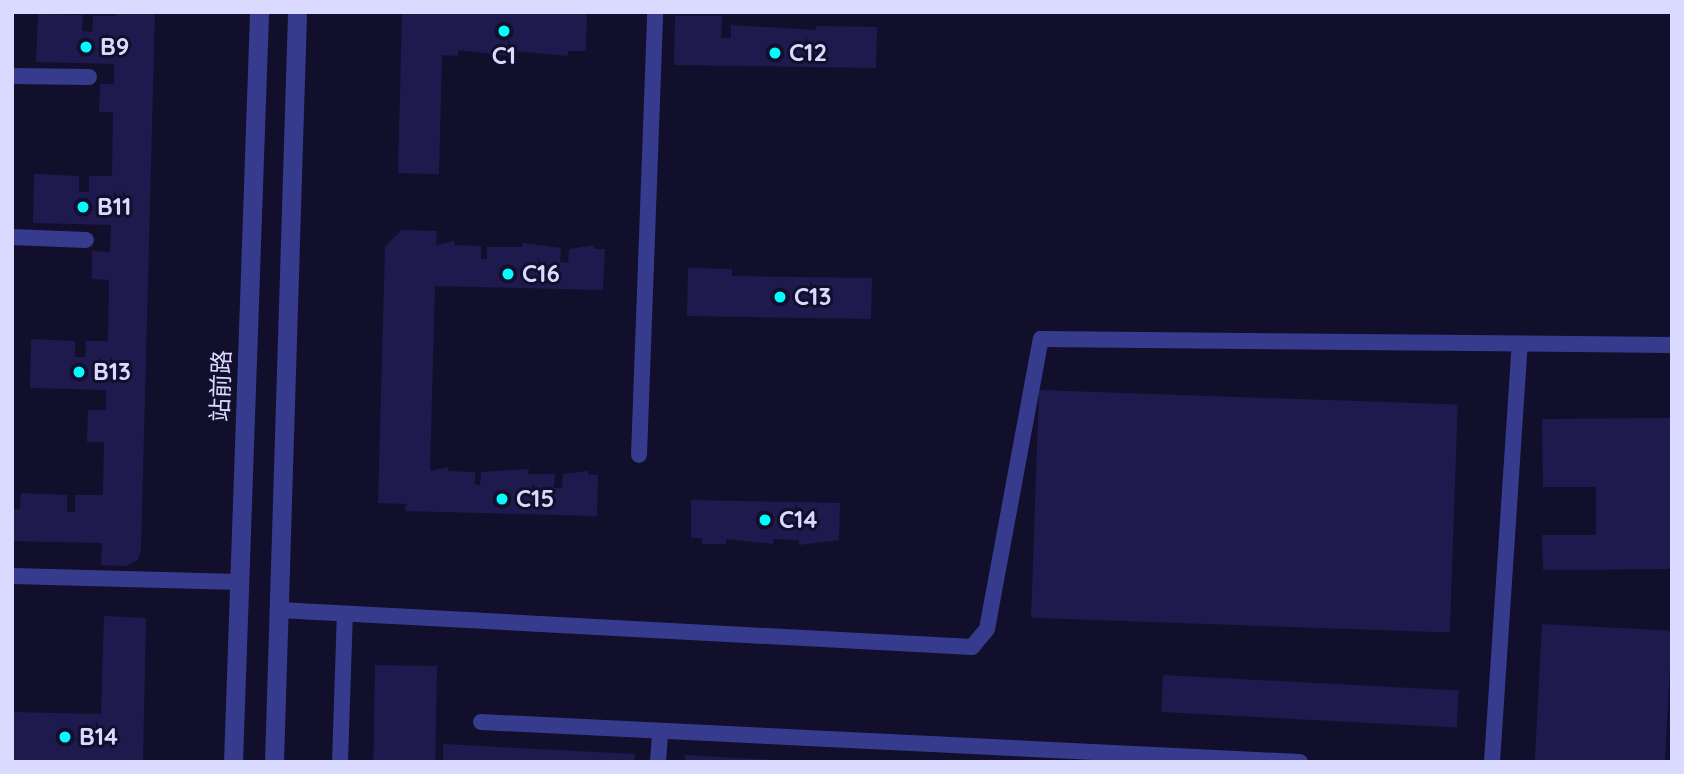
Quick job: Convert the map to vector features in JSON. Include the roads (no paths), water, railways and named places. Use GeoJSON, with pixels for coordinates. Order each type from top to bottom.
{"type":"FeatureCollection","features":[{"type":"Feature","properties":{"kind":"street","name":"站前路"},"geometry":{"type":"LineString","coordinates":[[233,762],[259,12]]}},
{"type":"Feature","properties":{"kind":"street"},"geometry":{"type":"LineString","coordinates":[[274,762],[297,12]]}},
{"type":"Feature","properties":{"kind":"lane"},"geometry":{"type":"LineString","coordinates":[[639,455],[655,12]]}},
{"type":"Feature","properties":{"kind":"lane"},"geometry":{"type":"LineString","coordinates":[[12,76],[89,77]]}},
{"type":"Feature","properties":{"kind":"lane"},"geometry":{"type":"LineString","coordinates":[[12,237],[86,240]]}},
{"type":"Feature","properties":{"kind":"lane"},"geometry":{"type":"LineString","coordinates":[[279,610],[972,647],[987,629],[1041,339],[1672,345]]}},
{"type":"Feature","properties":{"kind":"lane"},"geometry":{"type":"LineString","coordinates":[[1492,762],[1520,344]]}},
{"type":"Feature","properties":{"kind":"lane"},"geometry":{"type":"LineString","coordinates":[[12,576],[239,582]]}},
{"type":"Feature","properties":{"kind":"lane"},"geometry":{"type":"LineString","coordinates":[[340,762],[345,614]]}},
{"type":"Feature","properties":{"kind":"lane"},"geometry":{"type":"LineString","coordinates":[[481,722],[1211,760],[1300,762]]}},
{"type":"Feature","properties":{"kind":"lane"},"geometry":{"type":"LineString","coordinates":[[658,762],[660,730]]}},
{"type":"Feature","properties":{"kind":"place","name":"C1"},"geometry":{"type":"Point","coordinates":[504,31]}},
{"type":"Feature","properties":{"kind":"place","name":"B9"},"geometry":{"type":"Point","coordinates":[86,47]}},
{"type":"Feature","properties":{"kind":"place","name":"C12"},"geometry":{"type":"Point","coordinates":[775,53]}},
{"type":"Feature","properties":{"kind":"place","name":"B11"},"geometry":{"type":"Point","coordinates":[83,207]}},
{"type":"Feature","properties":{"kind":"place","name":"C16"},"geometry":{"type":"Point","coordinates":[508,274]}},
{"type":"Feature","properties":{"kind":"place","name":"C13"},"geometry":{"type":"Point","coordinates":[780,297]}},
{"type":"Feature","properties":{"kind":"place","name":"B13"},"geometry":{"type":"Point","coordinates":[79,372]}},
{"type":"Feature","properties":{"kind":"place","name":"C15"},"geometry":{"type":"Point","coordinates":[502,499]}},
{"type":"Feature","properties":{"kind":"place","name":"C14"},"geometry":{"type":"Point","coordinates":[765,520]}},
{"type":"Feature","properties":{"kind":"place","name":"B14"},"geometry":{"type":"Point","coordinates":[65,737]}}]}
